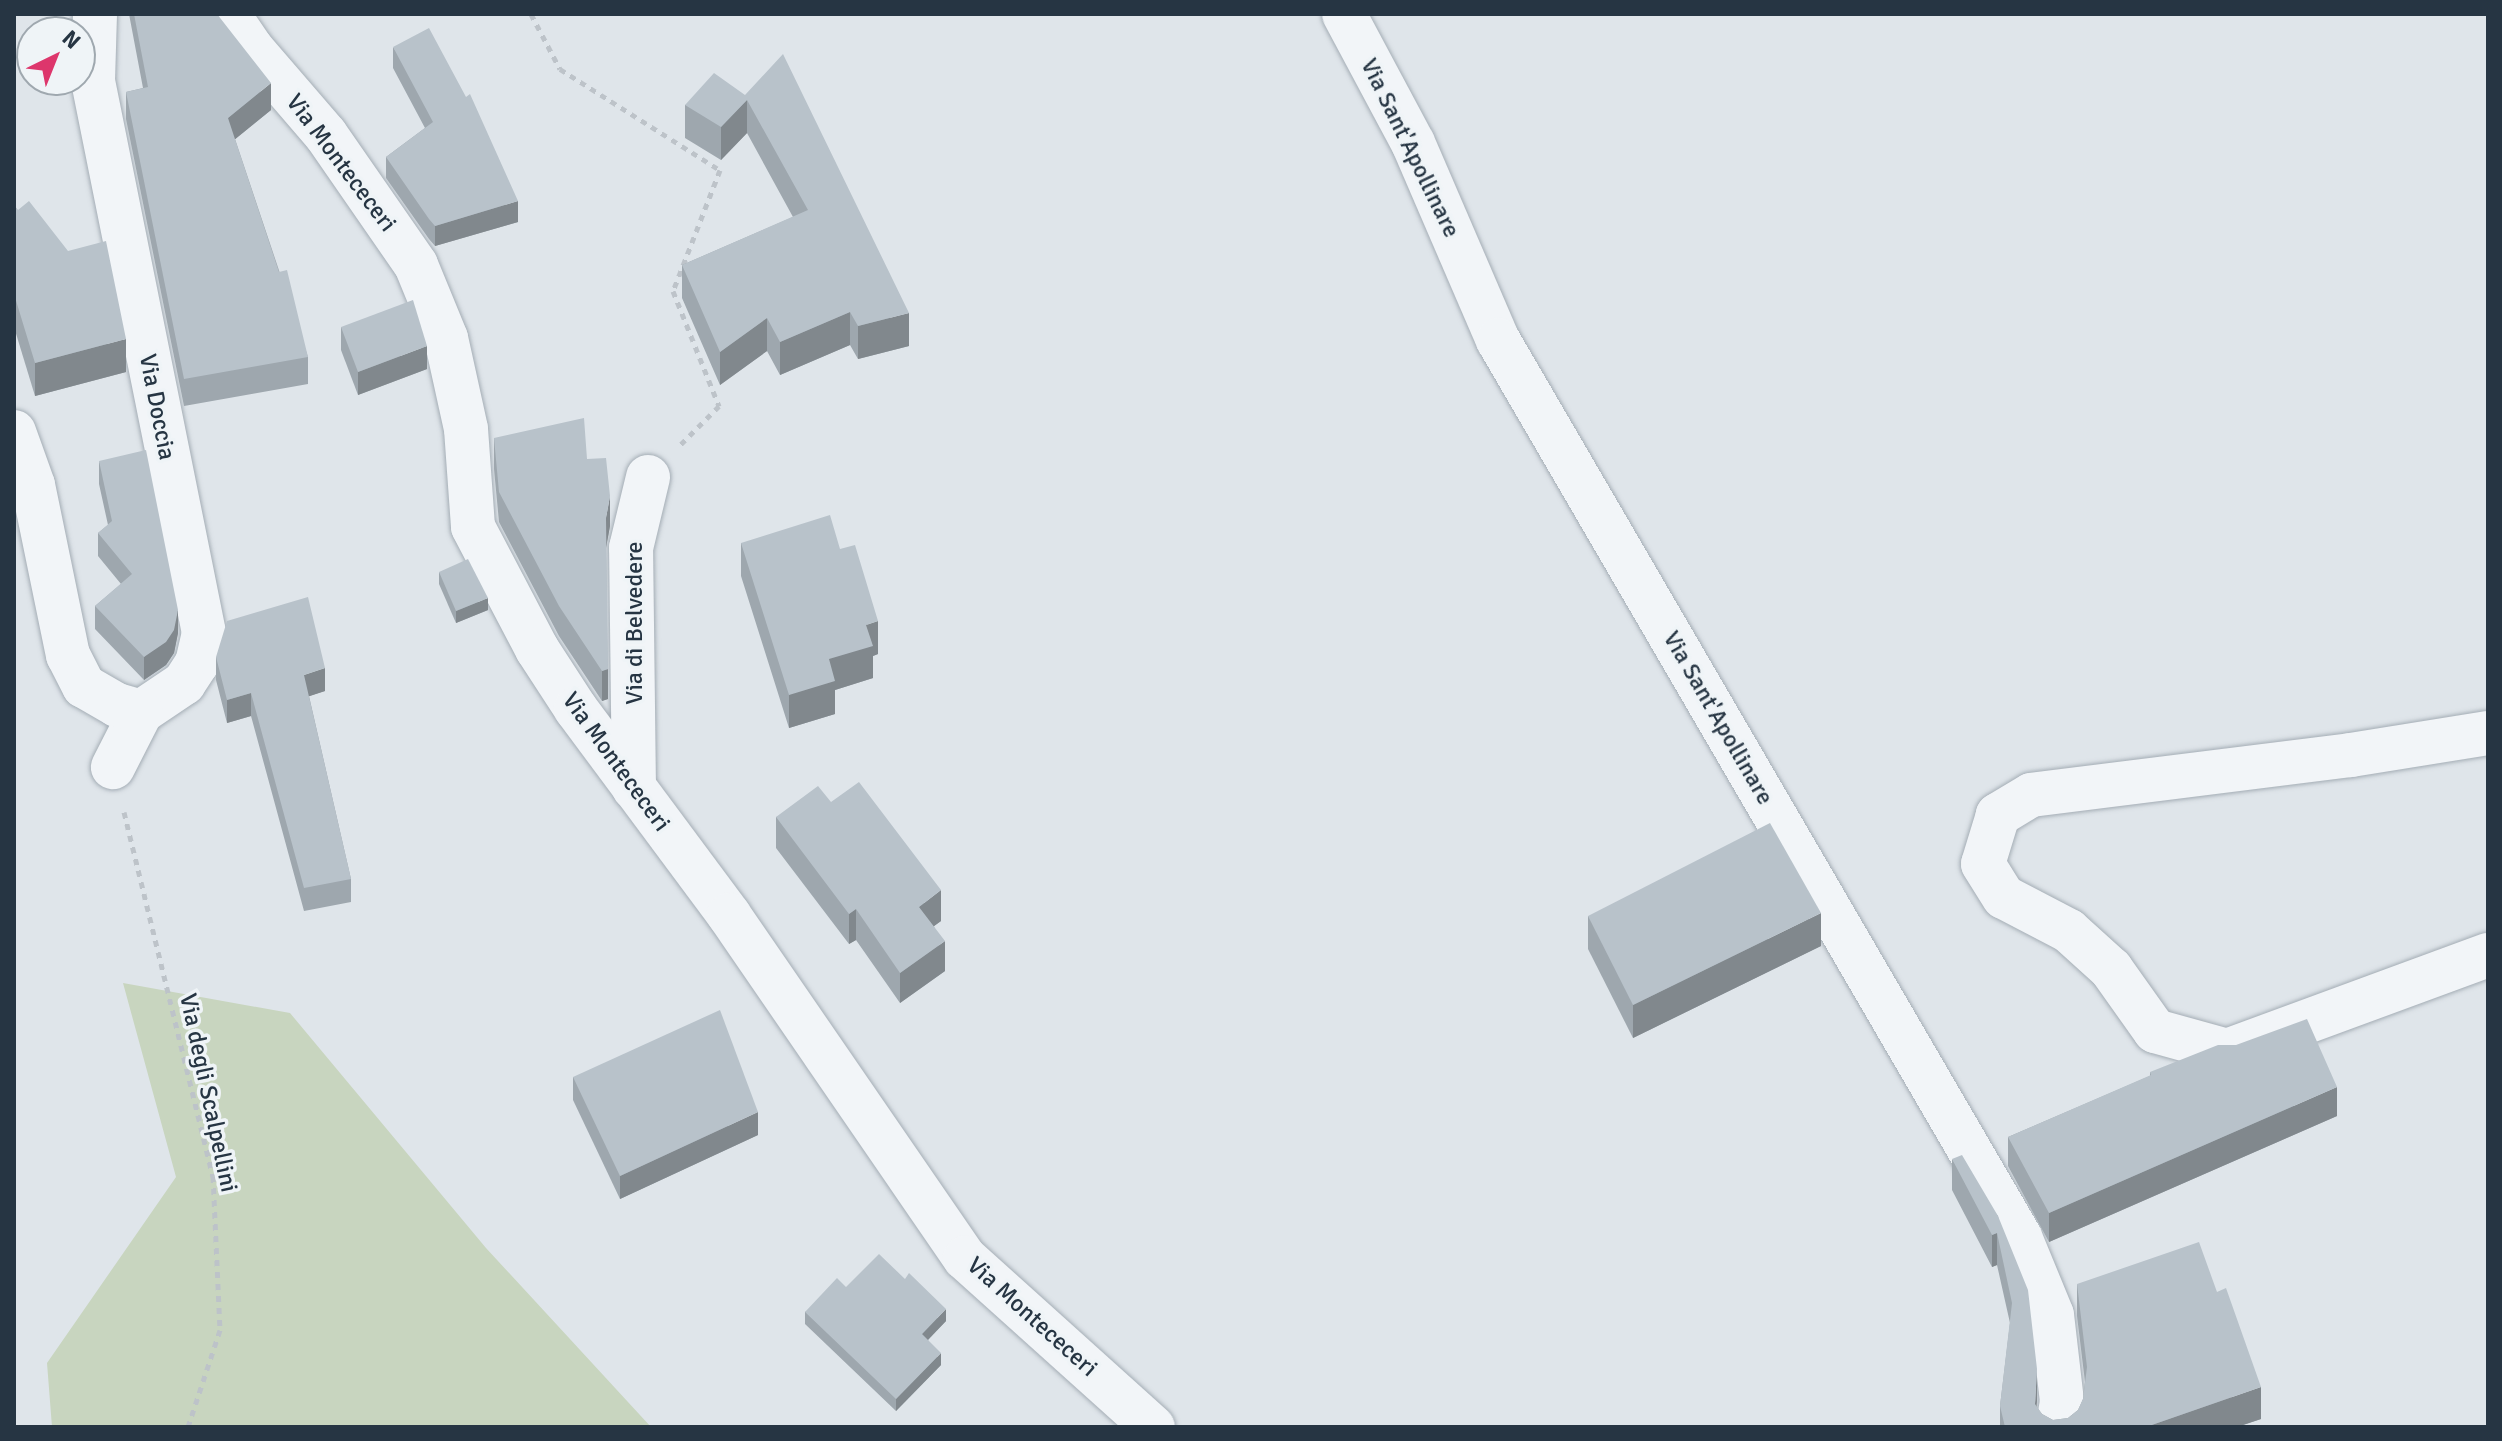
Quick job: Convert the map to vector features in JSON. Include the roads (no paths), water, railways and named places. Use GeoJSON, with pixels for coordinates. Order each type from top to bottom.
{"type":"FeatureCollection","features":[{"type":"Feature","properties":{"kind":"street","name":"Via Doccia"},"geometry":{"type":"LineString","coordinates":[[95,14],[93,81],[204,633],[197,663],[184,683],[141,712],[113,767]]}},
{"type":"Feature","properties":{"kind":"street","name":"Via Montececeri"},"geometry":{"type":"LineString","coordinates":[[228,14],[252,49],[326,135],[416,265],[446,338],[463,414],[473,527],[537,649],[634,788],[729,915],[965,1258],[1153,1427]]}},
{"type":"Feature","properties":{"kind":"street","name":"Via Sant'Apollinare"},"geometry":{"type":"LineString","coordinates":[[1344,14],[1413,143],[1498,340],[2020,1237],[2052,1315],[2062,1401],[2058,1427]]}},
{"type":"Feature","properties":{"kind":"street"},"geometry":{"type":"LineString","coordinates":[[14,432],[33,485],[68,655],[84,686],[117,705],[141,712]]}},
{"type":"Feature","properties":{"kind":"street","name":"Via di Belvedere"},"geometry":{"type":"LineString","coordinates":[[634,788],[631,548],[648,477]]}},
{"type":"Feature","properties":{"kind":"street"},"geometry":{"type":"LineString","coordinates":[[2488,733],[2351,755],[2031,795],[1998,815],[1983,864],[2004,897],[2069,931],[2111,969],[2155,1031],[2227,1051],[2488,955]]}}]}
